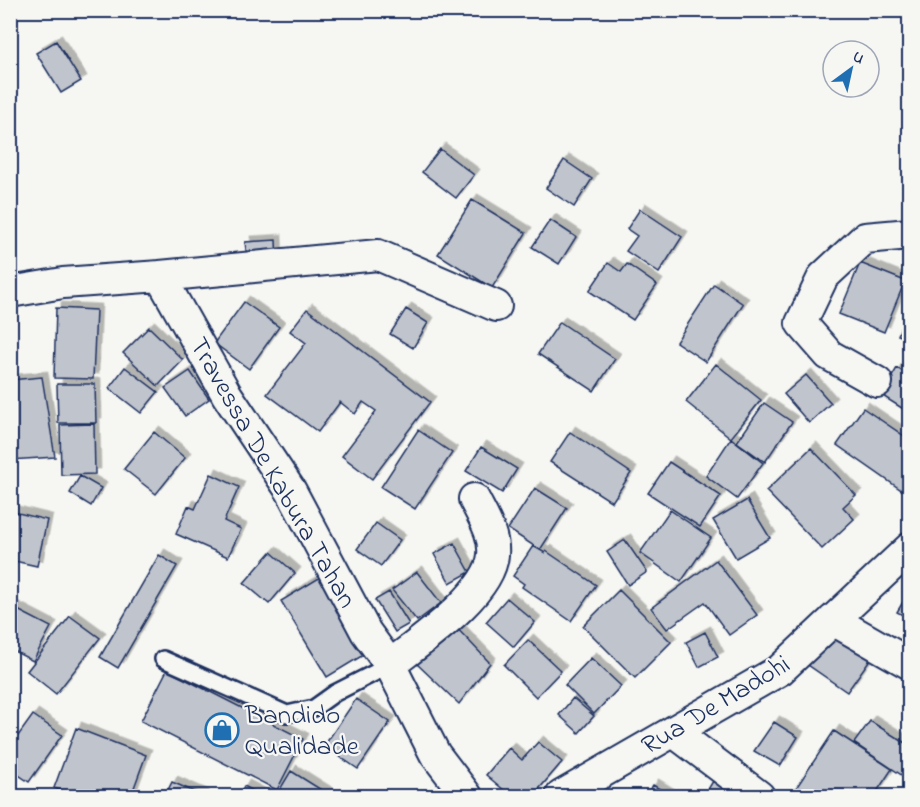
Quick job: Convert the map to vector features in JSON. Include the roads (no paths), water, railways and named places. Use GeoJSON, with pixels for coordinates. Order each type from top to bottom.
{"type":"FeatureCollection","features":[{"type":"Feature","properties":{"kind":"street"},"geometry":{"type":"LineString","coordinates":[[878,382],[829,355],[801,323],[823,276],[865,238],[909,234]]}},
{"type":"Feature","properties":{"kind":"street"},"geometry":{"type":"LineString","coordinates":[[10,292],[63,283],[378,255],[496,306]]}},
{"type":"Feature","properties":{"kind":"street","name":"Travessa De Kabura Tahan"},"geometry":{"type":"LineString","coordinates":[[160,276],[227,395],[291,490],[366,632],[390,665],[435,754],[467,796]]}},
{"type":"Feature","properties":{"kind":"street"},"geometry":{"type":"LineString","coordinates":[[390,665],[467,602],[483,581],[493,557],[491,533],[474,499]]}},
{"type":"Feature","properties":{"kind":"street","name":"Rua De Madohi"},"geometry":{"type":"LineString","coordinates":[[561,796],[780,670],[909,548]]}},
{"type":"Feature","properties":{"kind":"street"},"geometry":{"type":"LineString","coordinates":[[833,620],[909,664]]}},
{"type":"Feature","properties":{"kind":"street"},"geometry":{"type":"LineString","coordinates":[[674,732],[759,796]]}},
{"type":"Feature","properties":{"kind":"lane"},"geometry":{"type":"LineString","coordinates":[[163,659],[287,714],[314,708],[335,693],[390,665]]}},
{"type":"Feature","properties":{"kind":"place","name":"Bandido Qualidade"},"geometry":{"type":"Point","coordinates":[222,730]}}]}
